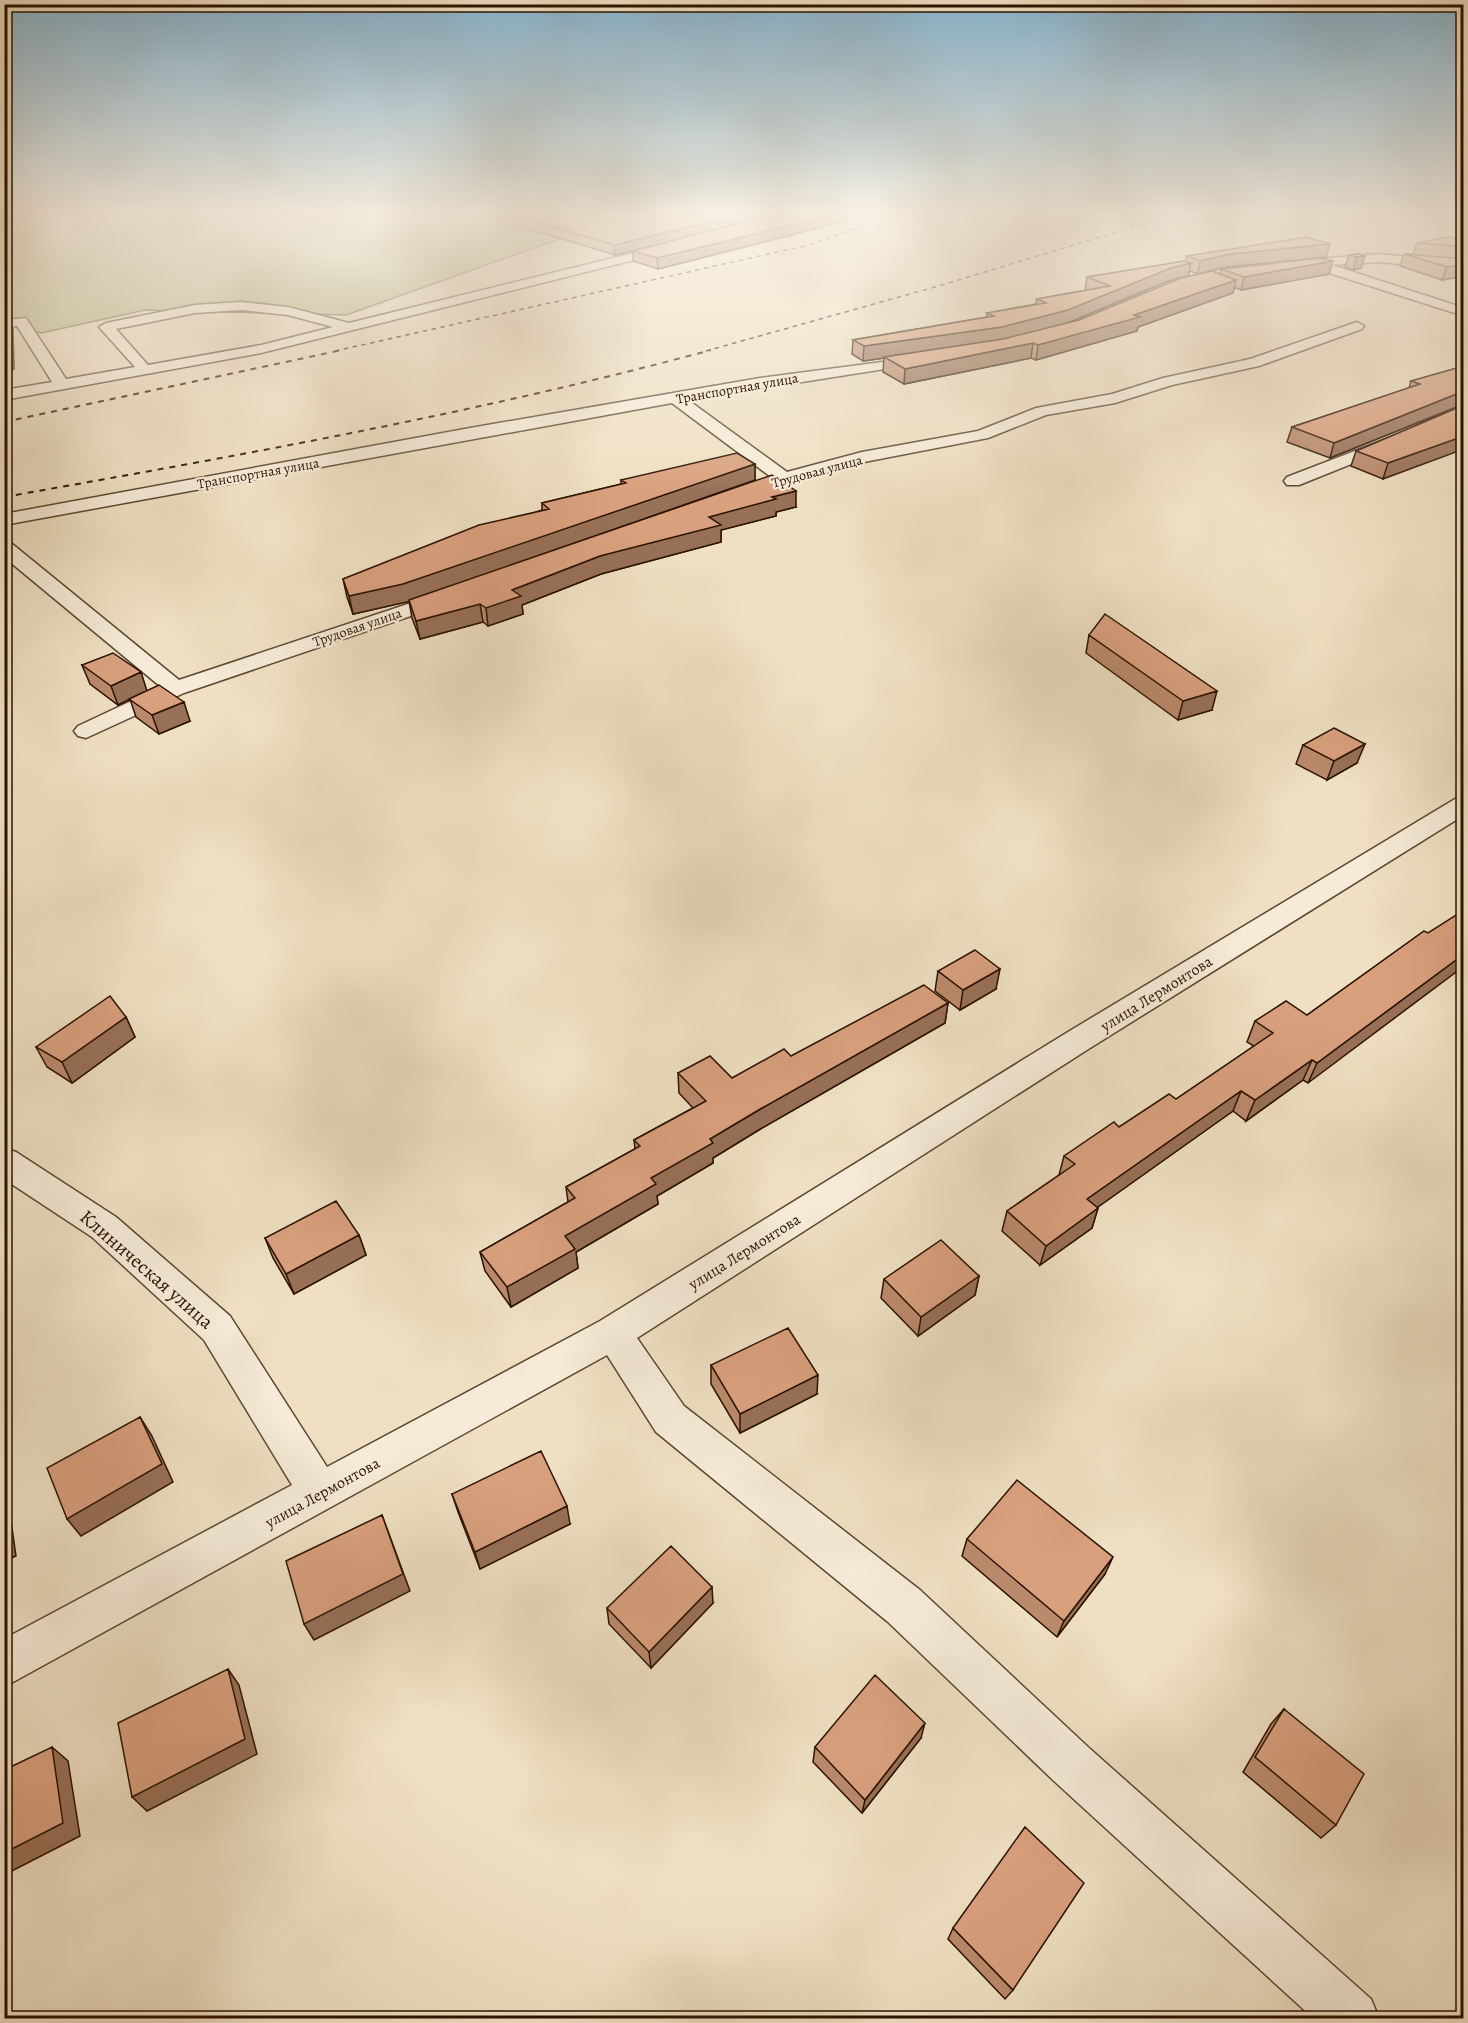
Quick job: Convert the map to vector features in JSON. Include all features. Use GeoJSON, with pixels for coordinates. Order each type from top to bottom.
{"type":"FeatureCollection","features":[{"type":"Feature","properties":{"kind":"street"},"geometry":{"type":"LineString","coordinates":[[4,394],[146,371],[261,349],[443,304]]}},
{"type":"Feature","properties":{"kind":"street"},"geometry":{"type":"LineString","coordinates":[[1440,304],[1464,312]]}},
{"type":"Feature","properties":{"kind":"street"},"geometry":{"type":"LineString","coordinates":[[146,371],[106,327],[225,306],[275,308],[311,314],[348,328]]}},
{"type":"Feature","properties":{"kind":"street"},"geometry":{"type":"LineString","coordinates":[[4,324],[21,321],[62,385]]}},
{"type":"Feature","properties":{"kind":"street","name":"Трудовая улица"},"geometry":{"type":"LineString","coordinates":[[729,498],[784,478],[862,458],[982,435],[1042,411],[1115,398],[1168,381],[1254,363],[1357,326]]}},
{"type":"Feature","properties":{"kind":"street","name":"Транспортная улица"},"geometry":{"type":"LineString","coordinates":[[4,520],[675,398],[833,371],[941,357]]}},
{"type":"Feature","properties":{"kind":"street"},"geometry":{"type":"LineString","coordinates":[[675,398],[784,478]]}},
{"type":"Feature","properties":{"kind":"street"},"geometry":{"type":"LineString","coordinates":[[1293,481],[1405,437],[1464,409]]}},
{"type":"Feature","properties":{"kind":"street"},"geometry":{"type":"LineString","coordinates":[[4,547],[176,688]]}},
{"type":"Feature","properties":{"kind":"street","name":"Трудовая улица"},"geometry":{"type":"LineString","coordinates":[[86,731],[176,688],[464,591]]}},
{"type":"Feature","properties":{"kind":"street","name":"улица Лермонтова"},"geometry":{"type":"LineString","coordinates":[[4,1664],[613,1333],[1069,1046],[1464,804]]}},
{"type":"Feature","properties":{"kind":"street","name":"Клиническая улица"},"geometry":{"type":"LineString","coordinates":[[4,1161],[104,1227],[217,1328],[320,1493]]}},
{"type":"Feature","properties":{"kind":"street"},"geometry":{"type":"LineString","coordinates":[[613,1333],[669,1419],[904,1606],[1071,1764],[1352,2019]]}},
{"type":"Feature","properties":{"kind":"green space"},"geometry":{"type":"Polygon","coordinates":[[[5,304],[376,304],[346,315],[145,310],[41,333],[5,325],[5,304]]]}},
{"type":"Feature","properties":{"kind":"building"},"geometry":{"type":"Polygon","coordinates":[[[1038,304],[1082,304],[1002,327],[864,346],[853,340],[994,316],[987,313],[1038,304]]]}},
{"type":"Feature","properties":{"kind":"building"},"geometry":{"type":"Polygon","coordinates":[[[1117,304],[1165,304],[1134,315],[1140,317],[1038,345],[1033,343],[905,369],[884,357],[1003,339],[1079,320],[1117,304]]]}},
{"type":"Feature","properties":{"kind":"building"},"geometry":{"type":"Polygon","coordinates":[[[1464,366],[1464,391],[1334,443],[1292,427],[1420,384],[1411,381],[1464,366]]]}},
{"type":"Feature","properties":{"kind":"building"},"geometry":{"type":"Polygon","coordinates":[[[1464,405],[1464,436],[1388,463],[1356,451],[1464,405]]]}},
{"type":"Feature","properties":{"kind":"building"},"geometry":{"type":"Polygon","coordinates":[[[737,453],[755,464],[403,584],[349,596],[343,579],[479,525],[549,509],[542,503],[626,483],[621,480],[737,453]]]}},
{"type":"Feature","properties":{"kind":"building"},"geometry":{"type":"Polygon","coordinates":[[[772,475],[796,491],[772,497],[776,499],[709,517],[721,525],[600,556],[512,590],[521,596],[486,608],[480,604],[416,621],[409,600],[772,475]]]}},
{"type":"Feature","properties":{"kind":"building"},"geometry":{"type":"Polygon","coordinates":[[[1105,614],[1217,691],[1183,701],[1089,635],[1105,614]]]}},
{"type":"Feature","properties":{"kind":"building"},"geometry":{"type":"Polygon","coordinates":[[[113,653],[141,672],[111,686],[82,665],[113,653]]]}},
{"type":"Feature","properties":{"kind":"building"},"geometry":{"type":"Polygon","coordinates":[[[159,685],[184,702],[152,715],[129,699],[159,685]]]}},
{"type":"Feature","properties":{"kind":"building"},"geometry":{"type":"Polygon","coordinates":[[[1334,728],[1365,744],[1334,761],[1303,745],[1334,728]]]}},
{"type":"Feature","properties":{"kind":"building"},"geometry":{"type":"Polygon","coordinates":[[[1464,910],[1464,954],[1317,1063],[1312,1060],[1255,1100],[1241,1091],[1087,1199],[1098,1208],[1046,1246],[1007,1211],[1075,1164],[1064,1156],[1114,1122],[1119,1127],[1169,1094],[1176,1099],[1273,1033],[1255,1021],[1286,1001],[1307,1015],[1424,931],[1428,933],[1464,910]]]}},
{"type":"Feature","properties":{"kind":"building"},"geometry":{"type":"Polygon","coordinates":[[[975,950],[1000,969],[963,990],[938,971],[975,950]]]}},
{"type":"Feature","properties":{"kind":"building"},"geometry":{"type":"Polygon","coordinates":[[[924,985],[948,1003],[710,1139],[713,1143],[651,1178],[656,1184],[565,1236],[575,1249],[507,1287],[480,1252],[575,1198],[566,1187],[640,1146],[634,1140],[706,1101],[678,1073],[710,1056],[732,1078],[784,1049],[791,1056],[924,985]]]}},
{"type":"Feature","properties":{"kind":"building"},"geometry":{"type":"Polygon","coordinates":[[[110,996],[126,1017],[62,1062],[36,1047],[110,996]]]}},
{"type":"Feature","properties":{"kind":"building"},"geometry":{"type":"Polygon","coordinates":[[[336,1201],[359,1235],[286,1274],[265,1238],[336,1201]]]}},
{"type":"Feature","properties":{"kind":"building"},"geometry":{"type":"Polygon","coordinates":[[[941,1240],[979,1276],[921,1317],[884,1279],[941,1240]]]}},
{"type":"Feature","properties":{"kind":"building"},"geometry":{"type":"Polygon","coordinates":[[[788,1328],[818,1375],[740,1414],[711,1365],[788,1328]]]}},
{"type":"Feature","properties":{"kind":"building"},"geometry":{"type":"Polygon","coordinates":[[[140,1417],[162,1464],[67,1519],[47,1468],[140,1417]]]}},
{"type":"Feature","properties":{"kind":"building"},"geometry":{"type":"Polygon","coordinates":[[[541,1451],[567,1506],[475,1552],[452,1494],[541,1451]]]}},
{"type":"Feature","properties":{"kind":"building"},"geometry":{"type":"Polygon","coordinates":[[[1017,1480],[1113,1557],[1064,1621],[967,1539],[1017,1480]]]}},
{"type":"Feature","properties":{"kind":"building"},"geometry":{"type":"Polygon","coordinates":[[[382,1515],[403,1574],[304,1624],[286,1561],[382,1515]]]}},
{"type":"Feature","properties":{"kind":"building"},"geometry":{"type":"Polygon","coordinates":[[[671,1546],[712,1587],[649,1652],[607,1608],[671,1546]]]}},
{"type":"Feature","properties":{"kind":"building"},"geometry":{"type":"Polygon","coordinates":[[[228,1669],[245,1739],[132,1797],[118,1723],[228,1669]]]}},
{"type":"Feature","properties":{"kind":"building"},"geometry":{"type":"Polygon","coordinates":[[[875,1675],[925,1723],[865,1800],[815,1747],[875,1675]]]}},
{"type":"Feature","properties":{"kind":"building"},"geometry":{"type":"Polygon","coordinates":[[[1284,1709],[1364,1774],[1336,1825],[1255,1757],[1284,1709]]]}},
{"type":"Feature","properties":{"kind":"building"},"geometry":{"type":"Polygon","coordinates":[[[52,1747],[63,1823],[4,1853],[4,1770],[52,1747]]]}},
{"type":"Feature","properties":{"kind":"building"},"geometry":{"type":"Polygon","coordinates":[[[1025,1827],[1084,1883],[1013,1990],[953,1928],[1025,1827]]]}},
{"type":"Feature","properties":{"kind":"railway"},"geometry":{"type":"LineString","coordinates":[[335,351],[543,304]]}},
{"type":"Feature","properties":{"kind":"railway"},"geometry":{"type":"LineString","coordinates":[[706,351],[873,304]]}},
{"type":"Feature","properties":{"kind":"railway"},"geometry":{"type":"LineString","coordinates":[[4,422],[342,350]]}},
{"type":"Feature","properties":{"kind":"railway"},"geometry":{"type":"LineString","coordinates":[[4,497],[271,449],[448,413],[536,394],[711,350]]}}]}
